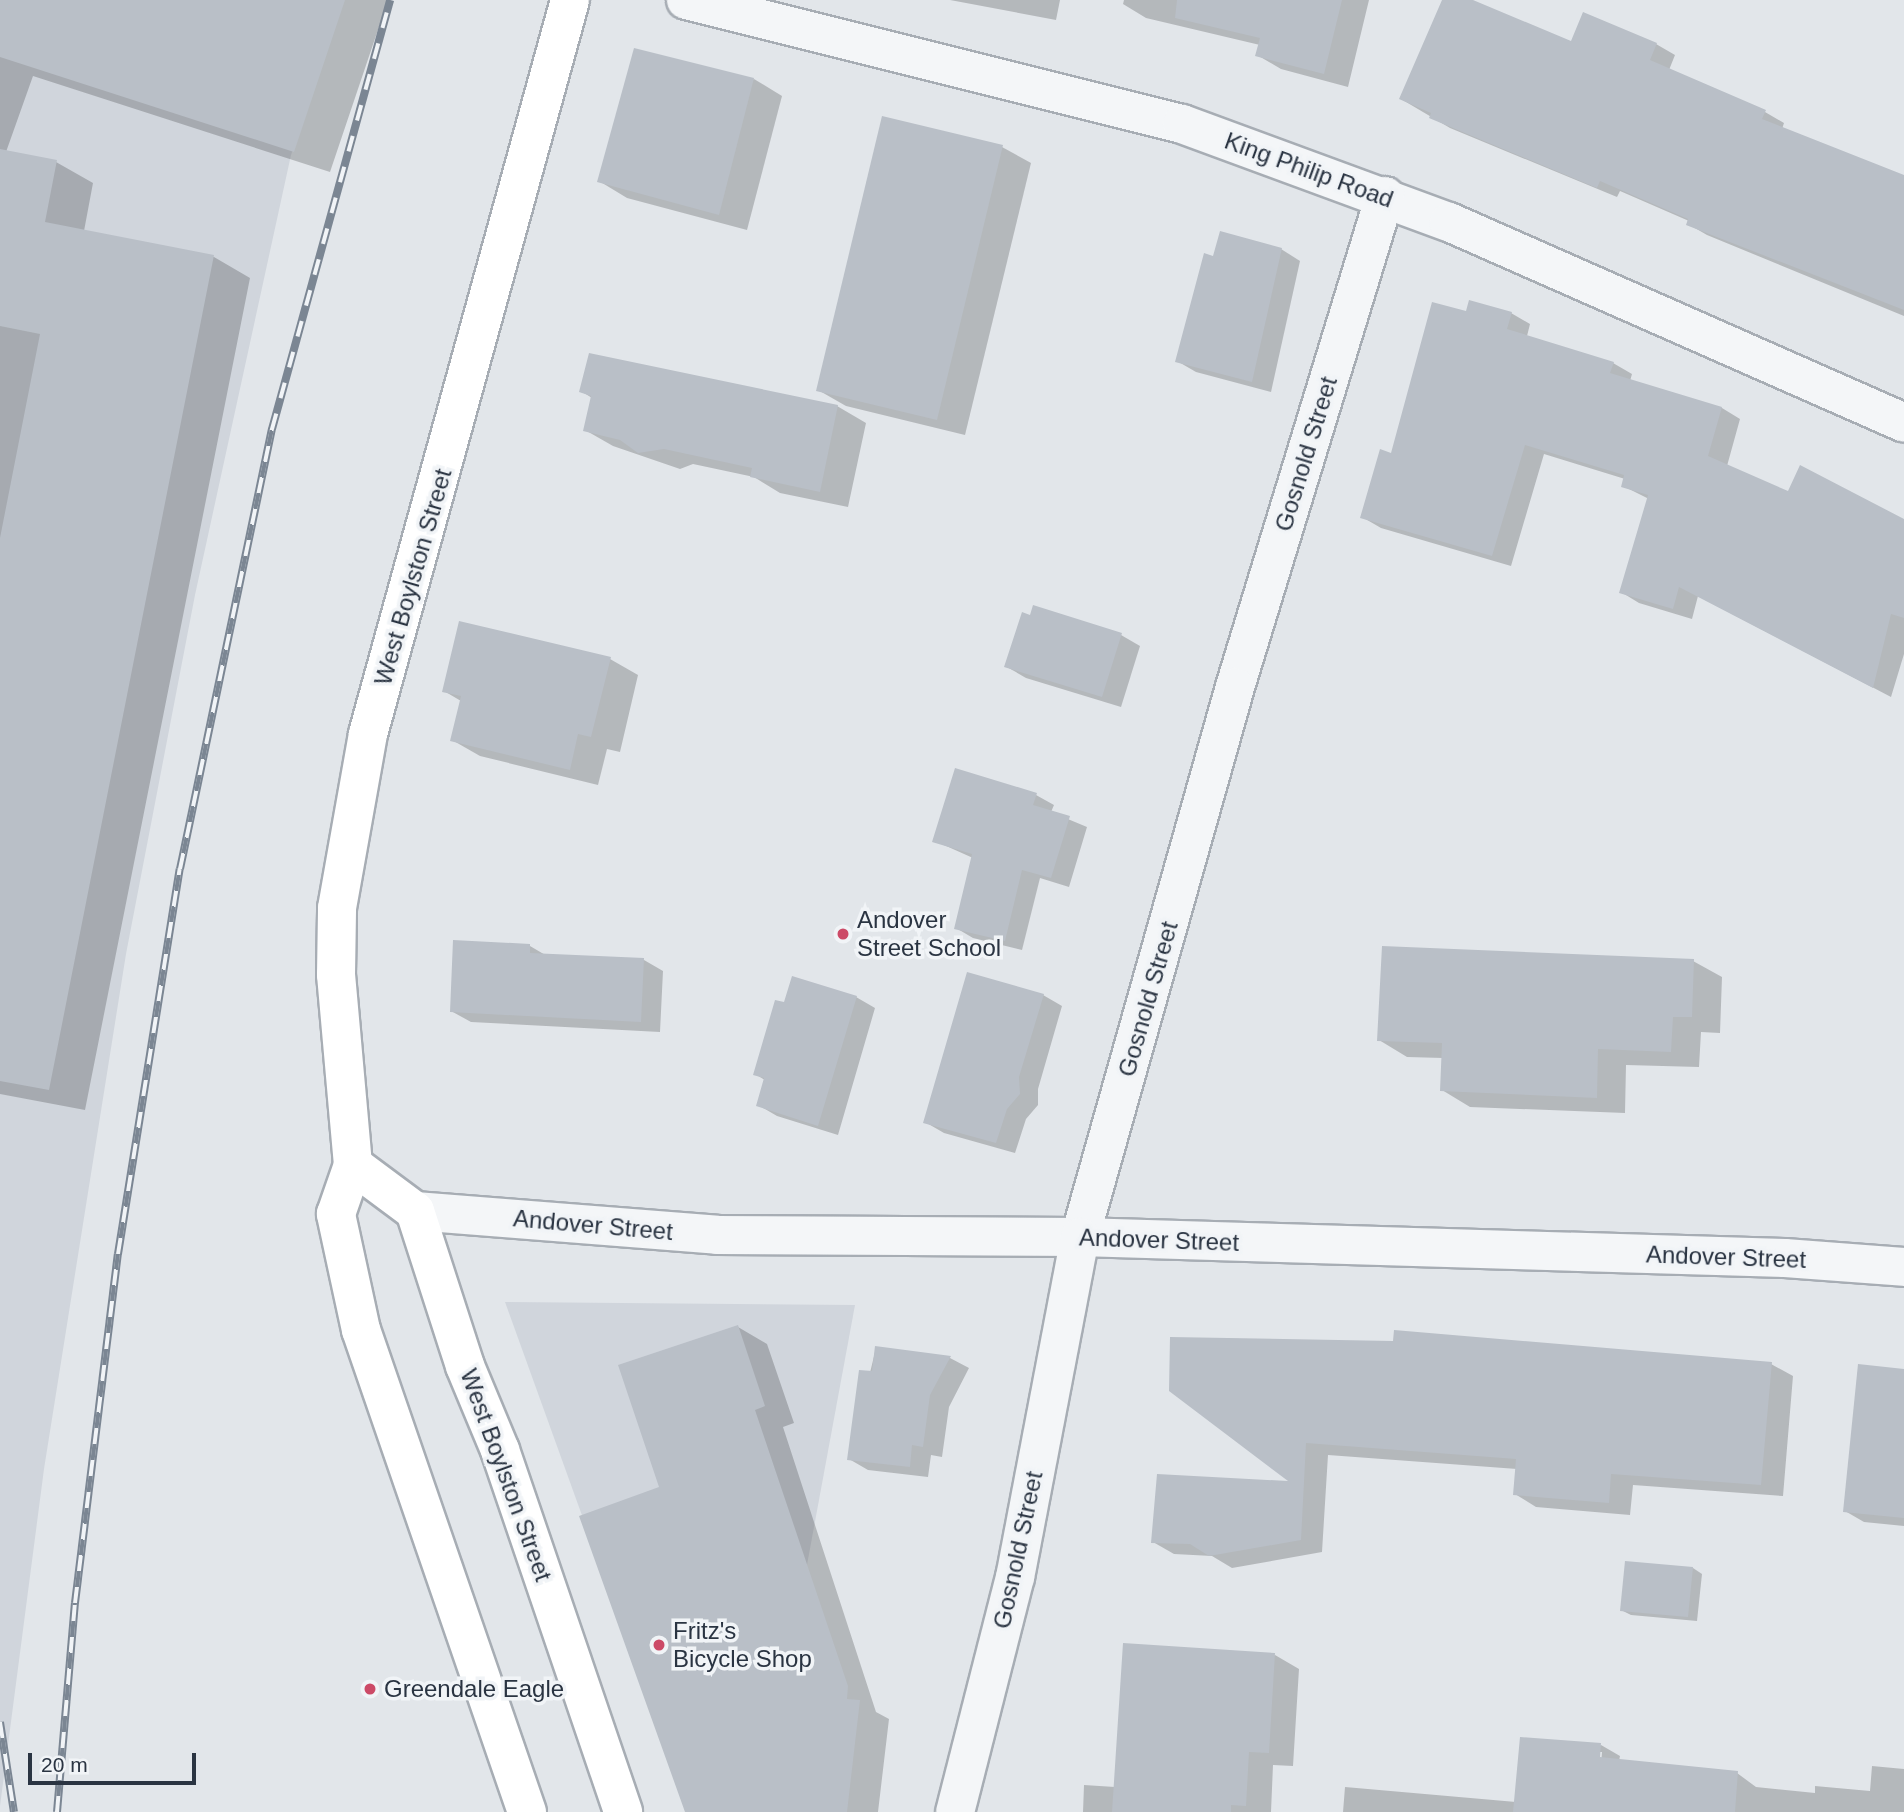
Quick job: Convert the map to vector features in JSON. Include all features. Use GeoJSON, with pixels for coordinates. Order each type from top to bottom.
{"type":"FeatureCollection","features":[{"type":"Feature","properties":{"kind":"main road","name":"West Boylston Street"},"geometry":{"type":"LineString","coordinates":[[527,1812],[361,1330],[336,1214],[353,1165],[336,975],[337,897],[368,734],[570,0]]}},
{"type":"Feature","properties":{"kind":"main road"},"geometry":{"type":"LineString","coordinates":[[353,1165],[415,1211]]}},
{"type":"Feature","properties":{"kind":"main road","name":"West Boylston Street"},"geometry":{"type":"LineString","coordinates":[[415,1211],[623,1812]]}},
{"type":"Feature","properties":{"kind":"street","name":"King Philip Road"},"geometry":{"type":"LineString","coordinates":[[686,0],[1182,124],[1385,196],[1904,424]]}},
{"type":"Feature","properties":{"kind":"street","name":"Gosnold Street"},"geometry":{"type":"LineString","coordinates":[[955,1812],[1015,1577],[1080,1237],[1235,687],[1385,196]]}},
{"type":"Feature","properties":{"kind":"street","name":"Andover Street"},"geometry":{"type":"LineString","coordinates":[[415,1211],[717,1235],[1080,1237],[1786,1258],[1904,1267]]}},
{"type":"Feature","properties":{"kind":"shaded area"},"geometry":{"type":"Polygon","coordinates":[[[0,0],[344,0],[291,155],[195,595],[126,954],[44,1469],[0,1806],[0,0]]]}},
{"type":"Feature","properties":{"kind":"shaded area"},"geometry":{"type":"Polygon","coordinates":[[[505,1302],[855,1305],[785,1684],[689,1812],[505,1302]]]}},
{"type":"Feature","properties":{"kind":"building"},"geometry":{"type":"Polygon","coordinates":[[[0,0],[345,0],[294,152],[0,57],[0,0]]]}},
{"type":"Feature","properties":{"kind":"building"},"geometry":{"type":"Polygon","coordinates":[[[1177,0],[1342,0],[1324,74],[1255,56],[1260,38],[1175,18],[1177,0]]]}},
{"type":"Feature","properties":{"kind":"building"},"geometry":{"type":"Polygon","coordinates":[[[1442,0],[1473,0],[1571,41],[1583,12],[1657,43],[1650,60],[1766,110],[1762,119],[1904,175],[1904,310],[1686,225],[1688,219],[1600,181],[1597,188],[1429,118],[1431,113],[1399,99],[1442,0]]]}},
{"type":"Feature","properties":{"kind":"building"},"geometry":{"type":"Polygon","coordinates":[[[634,48],[754,78],[719,215],[597,182],[634,48]]]}},
{"type":"Feature","properties":{"kind":"building"},"geometry":{"type":"Polygon","coordinates":[[[882,116],[1003,145],[937,420],[816,391],[882,116]]]}},
{"type":"Feature","properties":{"kind":"building"},"geometry":{"type":"Polygon","coordinates":[[[0,149],[57,160],[45,222],[214,255],[49,1090],[0,1081],[0,538],[40,334],[0,326],[0,149]]]}},
{"type":"Feature","properties":{"kind":"building"},"geometry":{"type":"Polygon","coordinates":[[[1220,231],[1282,248],[1252,382],[1175,362],[1204,253],[1213,256],[1220,231]]]}},
{"type":"Feature","properties":{"kind":"building"},"geometry":{"type":"Polygon","coordinates":[[[1469,300],[1512,312],[1507,329],[1614,362],[1610,373],[1722,407],[1708,456],[1788,491],[1800,465],[1904,519],[1904,618],[1891,614],[1873,688],[1679,587],[1673,609],[1619,593],[1648,495],[1621,487],[1624,475],[1525,445],[1492,556],[1360,518],[1380,449],[1391,453],[1432,302],[1466,311],[1469,300]]]}},
{"type":"Feature","properties":{"kind":"building"},"geometry":{"type":"Polygon","coordinates":[[[589,353],[838,405],[820,492],[750,477],[752,468],[664,449],[638,453],[620,440],[583,431],[591,396],[579,392],[589,353]]]}},
{"type":"Feature","properties":{"kind":"building"},"geometry":{"type":"Polygon","coordinates":[[[1033,605],[1122,633],[1102,697],[1004,667],[1022,612],[1030,615],[1033,605]]]}},
{"type":"Feature","properties":{"kind":"building"},"geometry":{"type":"Polygon","coordinates":[[[459,621],[611,657],[591,737],[578,734],[570,770],[450,741],[461,696],[442,692],[459,621]]]}},
{"type":"Feature","properties":{"kind":"building"},"geometry":{"type":"Polygon","coordinates":[[[955,768],[1037,793],[1033,805],[1070,816],[1051,878],[1022,870],[1005,941],[954,929],[972,854],[932,842],[955,768]]]}},
{"type":"Feature","properties":{"kind":"building"},"geometry":{"type":"Polygon","coordinates":[[[453,940],[530,944],[530,953],[644,958],[641,1022],[450,1012],[453,940]]]}},
{"type":"Feature","properties":{"kind":"building"},"geometry":{"type":"Polygon","coordinates":[[[1382,946],[1694,959],[1692,1017],[1673,1017],[1671,1052],[1598,1049],[1597,1098],[1440,1091],[1442,1043],[1377,1041],[1382,946]]]}},
{"type":"Feature","properties":{"kind":"building"},"geometry":{"type":"Polygon","coordinates":[[[967,972],[1044,994],[1019,1077],[1020,1094],[1007,1109],[996,1143],[923,1123],[967,972]]]}},
{"type":"Feature","properties":{"kind":"building"},"geometry":{"type":"Polygon","coordinates":[[[792,976],[857,996],[818,1126],[756,1106],[764,1078],[753,1075],[775,1000],[784,1002],[792,976]]]}},
{"type":"Feature","properties":{"kind":"building"},"geometry":{"type":"Polygon","coordinates":[[[738,1325],[765,1406],[755,1410],[848,1686],[847,1699],[860,1700],[847,1812],[685,1812],[579,1516],[659,1487],[618,1365],[738,1325]]]}},
{"type":"Feature","properties":{"kind":"building"},"geometry":{"type":"Polygon","coordinates":[[[1394,1330],[1772,1362],[1761,1485],[1611,1474],[1609,1503],[1513,1495],[1516,1459],[1306,1443],[1301,1540],[1209,1556],[1190,1544],[1151,1543],[1157,1474],[1288,1481],[1169,1391],[1170,1337],[1393,1341],[1394,1330]]]}},
{"type":"Feature","properties":{"kind":"building"},"geometry":{"type":"Polygon","coordinates":[[[875,1346],[951,1356],[930,1395],[923,1447],[912,1445],[910,1467],[847,1460],[859,1370],[872,1371],[875,1346]]]}},
{"type":"Feature","properties":{"kind":"building"},"geometry":{"type":"Polygon","coordinates":[[[1858,1364],[1904,1369],[1904,1518],[1843,1512],[1858,1364]]]}},
{"type":"Feature","properties":{"kind":"building"},"geometry":{"type":"Polygon","coordinates":[[[1625,1561],[1693,1567],[1688,1617],[1620,1611],[1625,1561]]]}},
{"type":"Feature","properties":{"kind":"building"},"geometry":{"type":"Polygon","coordinates":[[[1123,1643],[1275,1653],[1269,1753],[1249,1752],[1246,1806],[1231,1805],[1231,1812],[1112,1812],[1123,1643]]]}},
{"type":"Feature","properties":{"kind":"building"},"geometry":{"type":"Polygon","coordinates":[[[1520,1737],[1601,1743],[1600,1757],[1738,1771],[1735,1812],[1513,1812],[1520,1737]]]}},
{"type":"Feature","properties":{"kind":"railway"},"geometry":{"type":"LineString","coordinates":[[57,1812],[75,1603],[118,1254],[180,869],[272,429],[390,0]]}},
{"type":"Feature","properties":{"kind":"railway"},"geometry":{"type":"LineString","coordinates":[[0,1722],[14,1812]]}},
{"type":"Feature","properties":{"kind":"place","name":"Andover Street School"},"geometry":{"type":"Point","coordinates":[843,934]}},
{"type":"Feature","properties":{"kind":"place","name":"Fritz's Bicycle Shop"},"geometry":{"type":"Point","coordinates":[659,1645]}},
{"type":"Feature","properties":{"kind":"place","name":"Greendale Eagle"},"geometry":{"type":"Point","coordinates":[370,1689]}}]}
